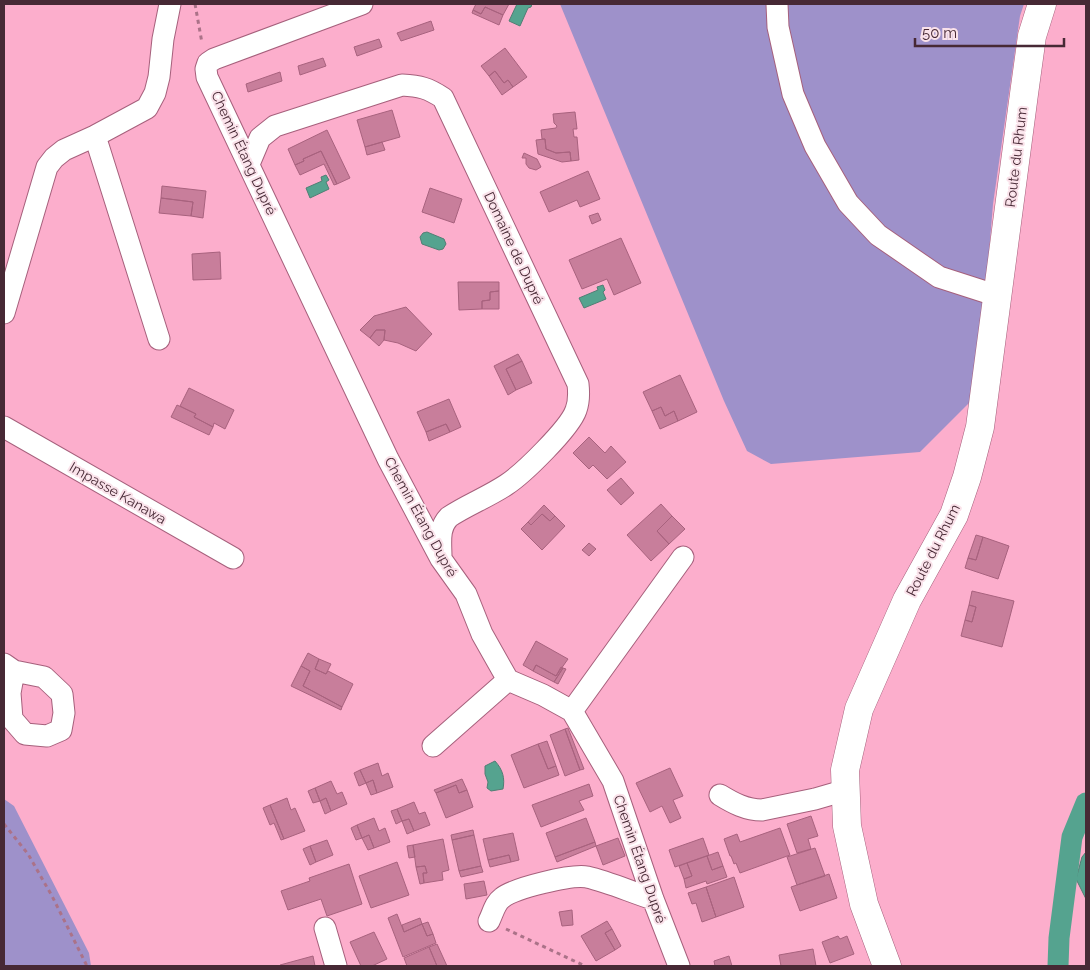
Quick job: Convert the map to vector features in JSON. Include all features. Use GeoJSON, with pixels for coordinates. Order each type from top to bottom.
{"type":"FeatureCollection","features":[{"type":"Feature","properties":{"kind":"street"},"geometry":{"type":"LineString","coordinates":[[4,313],[48,167],[54,158],[64,150],[95,136],[147,108],[155,93],[159,77],[163,39],[170,4]]}},
{"type":"Feature","properties":{"kind":"street","name":"Chemin Étang Dupré"},"geometry":{"type":"LineString","coordinates":[[362,4],[208,63],[206,69],[207,77],[388,459],[441,559],[466,594],[482,634],[508,680]]}},
{"type":"Feature","properties":{"kind":"street"},"geometry":{"type":"LineString","coordinates":[[777,4],[778,27],[793,94],[815,146],[848,203],[878,235],[939,277],[998,296]]}},
{"type":"Feature","properties":{"kind":"street","name":"Route du Rhum"},"geometry":{"type":"LineString","coordinates":[[887,966],[864,904],[847,826],[845,770],[859,709],[907,600],[954,515],[967,478],[980,427],[1031,46],[1042,4]]}},
{"type":"Feature","properties":{"kind":"street","name":"Domaine de Dupré"},"geometry":{"type":"LineString","coordinates":[[249,164],[260,138],[276,126],[402,85],[420,86],[431,90],[443,98],[578,384],[579,397],[576,411],[569,424],[522,474],[458,511],[443,523],[441,559]]}},
{"type":"Feature","properties":{"kind":"street"},"geometry":{"type":"LineString","coordinates":[[95,136],[159,339]]}},
{"type":"Feature","properties":{"kind":"street","name":"Impasse Kanawa"},"geometry":{"type":"LineString","coordinates":[[4,427],[233,558]]}},
{"type":"Feature","properties":{"kind":"street"},"geometry":{"type":"LineString","coordinates":[[433,746],[508,680],[543,695],[572,711],[683,556]]}},
{"type":"Feature","properties":{"kind":"street","name":"Chemin Étang Dupré"},"geometry":{"type":"LineString","coordinates":[[572,711],[613,781],[653,899],[679,966]]}},
{"type":"Feature","properties":{"kind":"street"},"geometry":{"type":"LineString","coordinates":[[720,795],[740,806],[753,810],[762,810],[815,799],[846,790]]}},
{"type":"Feature","properties":{"kind":"street"},"geometry":{"type":"LineString","coordinates":[[489,921],[496,904],[503,897],[514,892],[573,876],[587,877],[653,899]]}},
{"type":"Feature","properties":{"kind":"street"},"geometry":{"type":"LineString","coordinates":[[325,928],[336,966]]}},
{"type":"Feature","properties":{"kind":"path"},"geometry":{"type":"LineString","coordinates":[[4,824],[33,863],[52,896],[86,966]]}},
{"type":"Feature","properties":{"kind":"path"},"geometry":{"type":"LineString","coordinates":[[489,921],[586,966]]}},
{"type":"Feature","properties":{"kind":"shaded area"},"geometry":{"type":"Polygon","coordinates":[[[517,4],[532,4],[528,8],[520,26],[509,21],[517,4]]]}},
{"type":"Feature","properties":{"kind":"shaded area"},"geometry":{"type":"Polygon","coordinates":[[[560,4],[1024,4],[1020,16],[993,204],[984,315],[972,400],[920,452],[771,464],[747,451],[724,401],[560,4]]]}},
{"type":"Feature","properties":{"kind":"shaded area"},"geometry":{"type":"Polygon","coordinates":[[[326,175],[329,180],[326,182],[329,189],[310,198],[306,188],[322,181],[321,177],[326,175]]]}},
{"type":"Feature","properties":{"kind":"shaded area"},"geometry":{"type":"Polygon","coordinates":[[[427,232],[444,239],[446,244],[443,249],[439,250],[422,244],[420,237],[423,233],[427,232]]]}},
{"type":"Feature","properties":{"kind":"shaded area"},"geometry":{"type":"Polygon","coordinates":[[[603,285],[606,299],[584,308],[579,298],[598,290],[597,287],[603,285]]]}},
{"type":"Feature","properties":{"kind":"shaded area"},"geometry":{"type":"Polygon","coordinates":[[[495,761],[502,771],[504,785],[503,789],[491,791],[487,788],[488,782],[485,766],[495,761]]]}},
{"type":"Feature","properties":{"kind":"shaded area"},"geometry":{"type":"Polygon","coordinates":[[[4,799],[14,806],[89,953],[91,966],[4,966],[4,799]]]}},
{"type":"Feature","properties":{"kind":"shaded area"},"geometry":{"type":"Polygon","coordinates":[[[1086,852],[1086,899],[1076,879],[1082,857],[1086,852]]]}},
{"type":"Feature","properties":{"kind":"building"},"geometry":{"type":"Polygon","coordinates":[[[476,4],[509,4],[503,15],[485,7],[481,14],[473,10],[476,4]]]}},
{"type":"Feature","properties":{"kind":"building"},"geometry":{"type":"Polygon","coordinates":[[[485,7],[503,15],[499,25],[472,13],[473,10],[481,14],[485,7]]]}},
{"type":"Feature","properties":{"kind":"building"},"geometry":{"type":"Polygon","coordinates":[[[431,21],[434,30],[401,41],[397,33],[431,21]]]}},
{"type":"Feature","properties":{"kind":"building"},"geometry":{"type":"Polygon","coordinates":[[[379,39],[382,47],[357,56],[354,47],[379,39]]]}},
{"type":"Feature","properties":{"kind":"building"},"geometry":{"type":"Polygon","coordinates":[[[505,48],[527,77],[513,87],[508,80],[504,83],[495,71],[489,76],[481,66],[505,48]]]}},
{"type":"Feature","properties":{"kind":"building"},"geometry":{"type":"Polygon","coordinates":[[[323,58],[326,66],[300,75],[298,66],[323,58]]]}},
{"type":"Feature","properties":{"kind":"building"},"geometry":{"type":"Polygon","coordinates":[[[495,71],[504,83],[508,80],[513,87],[502,95],[489,76],[495,71]]]}},
{"type":"Feature","properties":{"kind":"building"},"geometry":{"type":"Polygon","coordinates":[[[280,72],[282,81],[248,92],[246,84],[280,72]]]}},
{"type":"Feature","properties":{"kind":"building"},"geometry":{"type":"Polygon","coordinates":[[[392,110],[400,137],[365,147],[357,120],[392,110]]]}},
{"type":"Feature","properties":{"kind":"building"},"geometry":{"type":"Polygon","coordinates":[[[575,112],[577,129],[573,129],[574,137],[577,137],[579,160],[571,161],[570,152],[556,153],[546,149],[545,139],[542,139],[541,130],[556,128],[553,114],[575,112]]]}},
{"type":"Feature","properties":{"kind":"building"},"geometry":{"type":"Polygon","coordinates":[[[327,130],[350,178],[337,184],[321,151],[295,165],[288,149],[327,130]]]}},
{"type":"Feature","properties":{"kind":"building"},"geometry":{"type":"Polygon","coordinates":[[[545,139],[546,149],[556,153],[570,152],[571,161],[562,162],[538,154],[536,140],[545,139]]]}},
{"type":"Feature","properties":{"kind":"building"},"geometry":{"type":"Polygon","coordinates":[[[382,142],[385,150],[367,155],[365,147],[382,142]]]}},
{"type":"Feature","properties":{"kind":"building"},"geometry":{"type":"Polygon","coordinates":[[[321,151],[337,184],[334,185],[324,164],[300,175],[295,165],[321,151]]]}},
{"type":"Feature","properties":{"kind":"building"},"geometry":{"type":"Polygon","coordinates":[[[524,153],[537,159],[541,167],[536,170],[529,168],[526,164],[526,158],[522,158],[524,153]]]}},
{"type":"Feature","properties":{"kind":"building"},"geometry":{"type":"Polygon","coordinates":[[[588,171],[600,199],[580,207],[577,200],[549,212],[540,192],[588,171]]]}},
{"type":"Feature","properties":{"kind":"building"},"geometry":{"type":"Polygon","coordinates":[[[162,186],[206,191],[203,218],[191,216],[193,202],[161,198],[162,186]]]}},
{"type":"Feature","properties":{"kind":"building"},"geometry":{"type":"Polygon","coordinates":[[[430,188],[462,199],[454,223],[422,212],[430,188]]]}},
{"type":"Feature","properties":{"kind":"building"},"geometry":{"type":"Polygon","coordinates":[[[161,198],[193,202],[191,216],[159,213],[161,198]]]}},
{"type":"Feature","properties":{"kind":"building"},"geometry":{"type":"Polygon","coordinates":[[[598,213],[601,220],[592,224],[589,216],[598,213]]]}},
{"type":"Feature","properties":{"kind":"building"},"geometry":{"type":"Polygon","coordinates":[[[621,238],[641,283],[614,295],[607,279],[582,289],[569,260],[621,238]]]}},
{"type":"Feature","properties":{"kind":"building"},"geometry":{"type":"Polygon","coordinates":[[[220,252],[221,279],[193,280],[192,254],[220,252]]]}},
{"type":"Feature","properties":{"kind":"building"},"geometry":{"type":"Polygon","coordinates":[[[458,282],[499,282],[499,291],[490,292],[490,300],[482,301],[482,309],[459,310],[458,282]]]}},
{"type":"Feature","properties":{"kind":"building"},"geometry":{"type":"Polygon","coordinates":[[[499,291],[499,309],[482,309],[482,301],[490,300],[490,292],[499,291]]]}},
{"type":"Feature","properties":{"kind":"building"},"geometry":{"type":"Polygon","coordinates":[[[406,307],[432,334],[416,351],[398,343],[384,340],[385,330],[376,330],[370,338],[360,330],[374,316],[406,307]]]}},
{"type":"Feature","properties":{"kind":"building"},"geometry":{"type":"Polygon","coordinates":[[[376,330],[385,330],[384,340],[379,346],[370,338],[376,330]]]}},
{"type":"Feature","properties":{"kind":"building"},"geometry":{"type":"Polygon","coordinates":[[[518,354],[522,361],[506,369],[516,390],[508,395],[494,366],[518,354]]]}},
{"type":"Feature","properties":{"kind":"building"},"geometry":{"type":"Polygon","coordinates":[[[522,361],[532,383],[516,390],[506,369],[522,361]]]}},
{"type":"Feature","properties":{"kind":"building"},"geometry":{"type":"Polygon","coordinates":[[[680,375],[697,412],[678,421],[674,411],[665,416],[661,407],[652,411],[643,392],[680,375]]]}},
{"type":"Feature","properties":{"kind":"building"},"geometry":{"type":"Polygon","coordinates":[[[189,388],[234,410],[225,429],[214,423],[213,427],[194,417],[196,414],[180,406],[189,388]]]}},
{"type":"Feature","properties":{"kind":"building"},"geometry":{"type":"Polygon","coordinates":[[[449,399],[461,427],[450,432],[446,424],[426,432],[417,412],[449,399]]]}},
{"type":"Feature","properties":{"kind":"building"},"geometry":{"type":"Polygon","coordinates":[[[177,405],[196,414],[194,417],[213,427],[209,435],[171,417],[177,405]]]}},
{"type":"Feature","properties":{"kind":"building"},"geometry":{"type":"Polygon","coordinates":[[[661,407],[665,416],[674,411],[678,421],[660,429],[652,411],[661,407]]]}},
{"type":"Feature","properties":{"kind":"building"},"geometry":{"type":"Polygon","coordinates":[[[446,424],[450,432],[429,441],[426,432],[446,424]]]}},
{"type":"Feature","properties":{"kind":"building"},"geometry":{"type":"Polygon","coordinates":[[[589,437],[605,453],[611,446],[626,462],[607,479],[593,465],[589,469],[573,453],[589,437]]]}},
{"type":"Feature","properties":{"kind":"building"},"geometry":{"type":"Polygon","coordinates":[[[621,478],[634,493],[621,505],[607,490],[621,478]]]}},
{"type":"Feature","properties":{"kind":"building"},"geometry":{"type":"Polygon","coordinates":[[[661,504],[672,516],[657,531],[669,544],[651,561],[627,535],[661,504]]]}},
{"type":"Feature","properties":{"kind":"building"},"geometry":{"type":"Polygon","coordinates":[[[544,505],[555,516],[550,521],[542,514],[531,525],[528,522],[544,505]]]}},
{"type":"Feature","properties":{"kind":"building"},"geometry":{"type":"Polygon","coordinates":[[[542,514],[550,521],[555,516],[565,526],[542,550],[521,529],[528,522],[531,525],[542,514]]]}},
{"type":"Feature","properties":{"kind":"building"},"geometry":{"type":"Polygon","coordinates":[[[672,516],[685,529],[669,544],[657,531],[672,516]]]}},
{"type":"Feature","properties":{"kind":"building"},"geometry":{"type":"Polygon","coordinates":[[[976,535],[983,537],[976,560],[968,558],[976,535]]]}},
{"type":"Feature","properties":{"kind":"building"},"geometry":{"type":"Polygon","coordinates":[[[983,537],[1009,546],[998,579],[965,568],[968,558],[976,560],[983,537]]]}},
{"type":"Feature","properties":{"kind":"building"},"geometry":{"type":"Polygon","coordinates":[[[589,543],[596,549],[589,556],[582,550],[589,543]]]}},
{"type":"Feature","properties":{"kind":"building"},"geometry":{"type":"Polygon","coordinates":[[[972,591],[1014,601],[1002,647],[961,636],[965,620],[972,622],[976,607],[969,605],[972,591]]]}},
{"type":"Feature","properties":{"kind":"building"},"geometry":{"type":"Polygon","coordinates":[[[969,605],[976,607],[972,622],[965,620],[969,605]]]}},
{"type":"Feature","properties":{"kind":"building"},"geometry":{"type":"Polygon","coordinates":[[[536,641],[568,659],[556,676],[536,665],[533,671],[523,665],[536,641]]]}},
{"type":"Feature","properties":{"kind":"building"},"geometry":{"type":"Polygon","coordinates":[[[308,653],[319,659],[315,669],[326,674],[328,671],[353,684],[342,707],[303,686],[310,671],[301,666],[308,653]]]}},
{"type":"Feature","properties":{"kind":"building"},"geometry":{"type":"Polygon","coordinates":[[[319,659],[331,664],[326,674],[315,669],[319,659]]]}},
{"type":"Feature","properties":{"kind":"building"},"geometry":{"type":"Polygon","coordinates":[[[536,665],[556,676],[561,667],[563,668],[554,682],[533,671],[536,665]]]}},
{"type":"Feature","properties":{"kind":"building"},"geometry":{"type":"Polygon","coordinates":[[[301,666],[310,671],[303,686],[342,707],[341,710],[291,686],[301,666]]]}},
{"type":"Feature","properties":{"kind":"building"},"geometry":{"type":"Polygon","coordinates":[[[563,668],[566,669],[558,684],[554,682],[563,668]]]}},
{"type":"Feature","properties":{"kind":"building"},"geometry":{"type":"Polygon","coordinates":[[[568,728],[584,769],[580,770],[565,729],[568,728]]]}},
{"type":"Feature","properties":{"kind":"building"},"geometry":{"type":"Polygon","coordinates":[[[565,729],[580,770],[565,776],[550,735],[565,729]]]}},
{"type":"Feature","properties":{"kind":"building"},"geometry":{"type":"Polygon","coordinates":[[[547,741],[556,766],[548,769],[538,744],[547,741]]]}},
{"type":"Feature","properties":{"kind":"building"},"geometry":{"type":"Polygon","coordinates":[[[538,744],[548,769],[556,766],[559,775],[524,788],[511,755],[538,744]]]}},
{"type":"Feature","properties":{"kind":"building"},"geometry":{"type":"Polygon","coordinates":[[[378,763],[382,776],[388,773],[393,787],[377,793],[373,780],[366,783],[360,770],[378,763]]]}},
{"type":"Feature","properties":{"kind":"building"},"geometry":{"type":"Polygon","coordinates":[[[670,768],[683,796],[673,800],[681,818],[670,823],[662,806],[650,812],[636,783],[670,768]]]}},
{"type":"Feature","properties":{"kind":"building"},"geometry":{"type":"Polygon","coordinates":[[[360,770],[366,783],[359,786],[354,773],[360,770]]]}},
{"type":"Feature","properties":{"kind":"building"},"geometry":{"type":"Polygon","coordinates":[[[462,779],[467,790],[459,793],[456,785],[436,793],[434,790],[462,779]]]}},
{"type":"Feature","properties":{"kind":"building"},"geometry":{"type":"Polygon","coordinates":[[[373,780],[377,793],[371,795],[366,783],[373,780]]]}},
{"type":"Feature","properties":{"kind":"building"},"geometry":{"type":"Polygon","coordinates":[[[331,781],[337,794],[342,792],[347,804],[331,811],[326,798],[320,801],[315,788],[331,781]]]}},
{"type":"Feature","properties":{"kind":"building"},"geometry":{"type":"Polygon","coordinates":[[[589,784],[593,796],[579,801],[584,810],[541,827],[532,805],[589,784]]]}},
{"type":"Feature","properties":{"kind":"building"},"geometry":{"type":"Polygon","coordinates":[[[456,785],[459,793],[467,790],[473,807],[446,818],[436,793],[456,785]]]}},
{"type":"Feature","properties":{"kind":"building"},"geometry":{"type":"Polygon","coordinates":[[[315,788],[320,801],[313,803],[308,791],[315,788]]]}},
{"type":"Feature","properties":{"kind":"building"},"geometry":{"type":"Polygon","coordinates":[[[287,798],[291,810],[295,808],[305,831],[284,839],[270,805],[287,798]]]}},
{"type":"Feature","properties":{"kind":"building"},"geometry":{"type":"Polygon","coordinates":[[[326,798],[331,811],[325,814],[320,801],[326,798]]]}},
{"type":"Feature","properties":{"kind":"building"},"geometry":{"type":"Polygon","coordinates":[[[414,802],[419,814],[425,812],[430,825],[414,831],[409,819],[402,821],[397,809],[414,802]]]}},
{"type":"Feature","properties":{"kind":"building"},"geometry":{"type":"Polygon","coordinates":[[[270,805],[284,839],[281,840],[274,823],[270,825],[263,808],[270,805]]]}},
{"type":"Feature","properties":{"kind":"building"},"geometry":{"type":"Polygon","coordinates":[[[397,809],[402,821],[396,824],[391,811],[397,809]]]}},
{"type":"Feature","properties":{"kind":"building"},"geometry":{"type":"Polygon","coordinates":[[[811,816],[818,836],[808,839],[811,849],[797,853],[787,824],[811,816]]]}},
{"type":"Feature","properties":{"kind":"building"},"geometry":{"type":"Polygon","coordinates":[[[374,818],[379,831],[385,828],[390,842],[374,848],[369,835],[362,838],[357,825],[374,818]]]}},
{"type":"Feature","properties":{"kind":"building"},"geometry":{"type":"Polygon","coordinates":[[[586,818],[595,842],[555,857],[546,833],[586,818]]]}},
{"type":"Feature","properties":{"kind":"building"},"geometry":{"type":"Polygon","coordinates":[[[409,819],[414,831],[407,834],[402,821],[409,819]]]}},
{"type":"Feature","properties":{"kind":"building"},"geometry":{"type":"Polygon","coordinates":[[[357,825],[362,838],[356,840],[351,828],[357,825]]]}},
{"type":"Feature","properties":{"kind":"building"},"geometry":{"type":"Polygon","coordinates":[[[780,828],[790,855],[740,873],[736,863],[734,864],[730,856],[724,839],[737,834],[740,842],[780,828]]]}},
{"type":"Feature","properties":{"kind":"building"},"geometry":{"type":"Polygon","coordinates":[[[473,830],[474,835],[452,840],[451,835],[473,830]]]}},
{"type":"Feature","properties":{"kind":"building"},"geometry":{"type":"Polygon","coordinates":[[[513,833],[519,860],[511,862],[509,855],[488,860],[483,839],[513,833]]]}},
{"type":"Feature","properties":{"kind":"building"},"geometry":{"type":"Polygon","coordinates":[[[369,835],[374,848],[368,850],[362,838],[369,835]]]}},
{"type":"Feature","properties":{"kind":"building"},"geometry":{"type":"Polygon","coordinates":[[[474,835],[481,866],[459,871],[452,840],[474,835]]]}},
{"type":"Feature","properties":{"kind":"building"},"geometry":{"type":"Polygon","coordinates":[[[618,838],[625,856],[603,865],[596,846],[618,838]]]}},
{"type":"Feature","properties":{"kind":"building"},"geometry":{"type":"Polygon","coordinates":[[[703,838],[709,855],[675,867],[669,850],[703,838]]]}},
{"type":"Feature","properties":{"kind":"building"},"geometry":{"type":"Polygon","coordinates":[[[443,839],[449,870],[442,872],[443,880],[424,883],[423,873],[427,873],[425,866],[416,867],[413,845],[443,839]]]}},
{"type":"Feature","properties":{"kind":"building"},"geometry":{"type":"Polygon","coordinates":[[[327,840],[333,855],[316,862],[310,846],[327,840]]]}},
{"type":"Feature","properties":{"kind":"building"},"geometry":{"type":"Polygon","coordinates":[[[595,842],[596,846],[557,862],[555,857],[595,842]]]}},
{"type":"Feature","properties":{"kind":"building"},"geometry":{"type":"Polygon","coordinates":[[[413,845],[415,857],[409,858],[407,846],[413,845]]]}},
{"type":"Feature","properties":{"kind":"building"},"geometry":{"type":"Polygon","coordinates":[[[310,846],[316,862],[310,865],[303,849],[310,846]]]}},
{"type":"Feature","properties":{"kind":"building"},"geometry":{"type":"Polygon","coordinates":[[[815,848],[825,876],[797,885],[787,857],[815,848]]]}},
{"type":"Feature","properties":{"kind":"building"},"geometry":{"type":"Polygon","coordinates":[[[718,852],[723,866],[712,870],[707,856],[718,852]]]}},
{"type":"Feature","properties":{"kind":"building"},"geometry":{"type":"Polygon","coordinates":[[[509,855],[511,862],[490,867],[488,860],[509,855]]]}},
{"type":"Feature","properties":{"kind":"building"},"geometry":{"type":"Polygon","coordinates":[[[707,856],[712,870],[723,866],[727,877],[707,884],[706,881],[686,888],[684,879],[692,876],[687,863],[707,856]]]}},
{"type":"Feature","properties":{"kind":"building"},"geometry":{"type":"Polygon","coordinates":[[[397,862],[409,895],[371,908],[359,876],[397,862]]]}},
{"type":"Feature","properties":{"kind":"building"},"geometry":{"type":"Polygon","coordinates":[[[687,863],[692,876],[684,879],[679,866],[687,863]]]}},
{"type":"Feature","properties":{"kind":"building"},"geometry":{"type":"Polygon","coordinates":[[[349,864],[362,904],[327,916],[321,899],[288,910],[281,891],[310,881],[309,878],[349,864]]]}},
{"type":"Feature","properties":{"kind":"building"},"geometry":{"type":"Polygon","coordinates":[[[425,866],[427,873],[423,873],[424,883],[420,884],[416,867],[425,866]]]}},
{"type":"Feature","properties":{"kind":"building"},"geometry":{"type":"Polygon","coordinates":[[[481,866],[483,872],[461,877],[459,871],[481,866]]]}},
{"type":"Feature","properties":{"kind":"building"},"geometry":{"type":"Polygon","coordinates":[[[829,874],[837,898],[800,911],[791,887],[829,874]]]}},
{"type":"Feature","properties":{"kind":"building"},"geometry":{"type":"Polygon","coordinates":[[[734,877],[744,907],[716,917],[706,887],[734,877]]]}},
{"type":"Feature","properties":{"kind":"building"},"geometry":{"type":"Polygon","coordinates":[[[484,881],[487,895],[466,899],[464,884],[484,881]]]}},
{"type":"Feature","properties":{"kind":"building"},"geometry":{"type":"Polygon","coordinates":[[[706,887],[716,917],[702,922],[696,903],[692,904],[688,893],[706,887]]]}},
{"type":"Feature","properties":{"kind":"building"},"geometry":{"type":"Polygon","coordinates":[[[572,910],[573,925],[562,926],[559,912],[572,910]]]}},
{"type":"Feature","properties":{"kind":"building"},"geometry":{"type":"Polygon","coordinates":[[[397,914],[404,932],[422,924],[427,936],[433,934],[436,943],[403,957],[388,918],[397,914]]]}},
{"type":"Feature","properties":{"kind":"building"},"geometry":{"type":"Polygon","coordinates":[[[420,918],[422,924],[404,932],[402,925],[420,918]]]}},
{"type":"Feature","properties":{"kind":"building"},"geometry":{"type":"Polygon","coordinates":[[[607,921],[612,929],[605,933],[615,950],[596,961],[581,936],[607,921]]]}},
{"type":"Feature","properties":{"kind":"building"},"geometry":{"type":"Polygon","coordinates":[[[428,922],[433,934],[427,936],[422,924],[428,922]]]}},
{"type":"Feature","properties":{"kind":"building"},"geometry":{"type":"Polygon","coordinates":[[[612,929],[621,946],[615,950],[605,933],[612,929]]]}},
{"type":"Feature","properties":{"kind":"building"},"geometry":{"type":"Polygon","coordinates":[[[374,932],[387,959],[372,966],[361,966],[350,942],[374,932]]]}},
{"type":"Feature","properties":{"kind":"building"},"geometry":{"type":"Polygon","coordinates":[[[838,936],[840,939],[847,936],[854,954],[830,963],[822,942],[838,936]]]}},
{"type":"Feature","properties":{"kind":"building"},"geometry":{"type":"Polygon","coordinates":[[[437,944],[447,966],[437,966],[429,947],[437,944]]]}},
{"type":"Feature","properties":{"kind":"building"},"geometry":{"type":"Polygon","coordinates":[[[429,947],[437,966],[407,966],[404,958],[429,947]]]}},
{"type":"Feature","properties":{"kind":"building"},"geometry":{"type":"Polygon","coordinates":[[[813,949],[816,966],[781,966],[779,955],[813,949]]]}},
{"type":"Feature","properties":{"kind":"building"},"geometry":{"type":"Polygon","coordinates":[[[313,956],[315,966],[280,965],[313,956]]]}},
{"type":"Feature","properties":{"kind":"building"},"geometry":{"type":"Polygon","coordinates":[[[729,956],[732,966],[715,966],[714,961],[729,956]]]}},
{"type":"Feature","properties":{"kind":"waterway"},"geometry":{"type":"LineString","coordinates":[[1058,966],[1059,938],[1072,837],[1086,803]]}}]}
